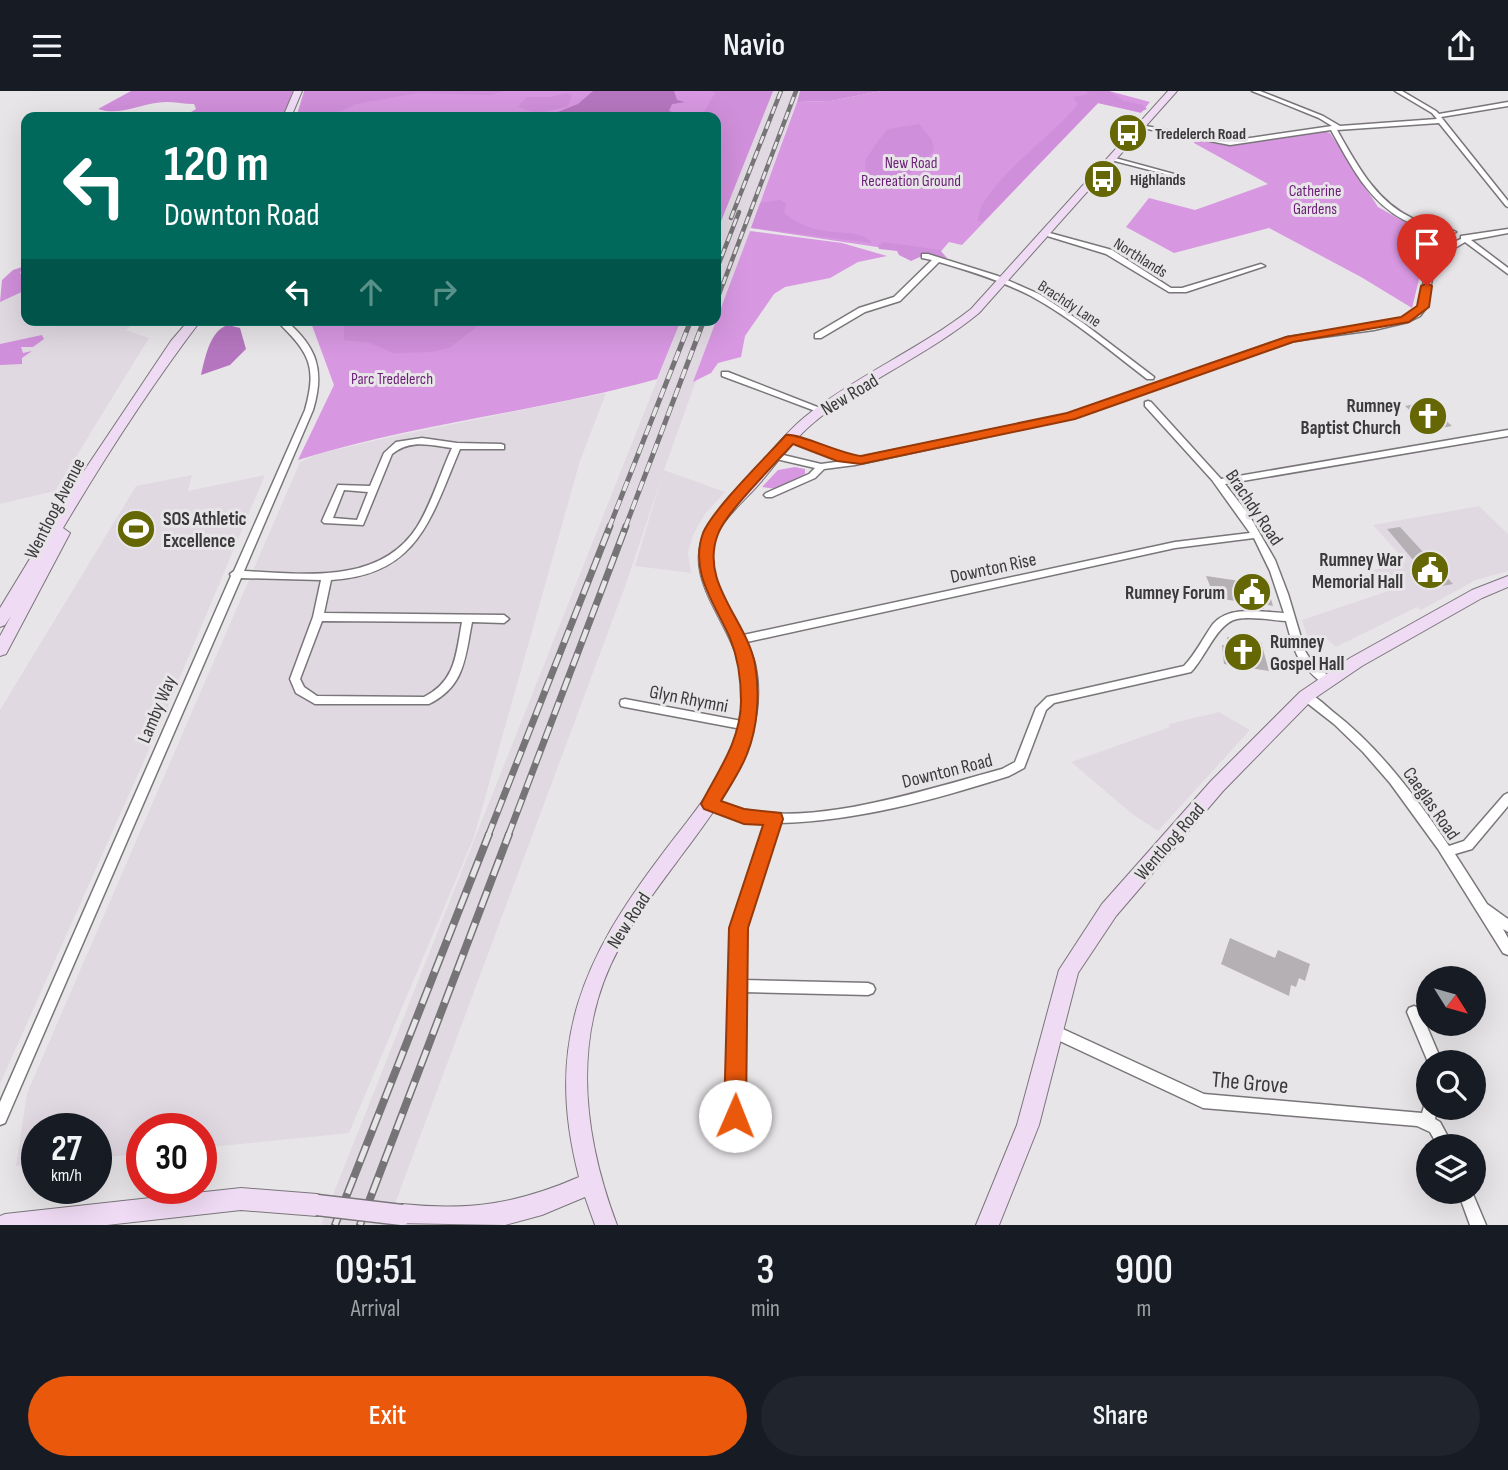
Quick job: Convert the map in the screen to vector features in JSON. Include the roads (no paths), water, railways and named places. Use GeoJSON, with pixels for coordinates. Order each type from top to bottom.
{"type":"FeatureCollection","features":[{"type":"Feature","properties":{"kind":"main road","name":"Wentloog Road"},"geometry":{"type":"LineString","coordinates":[[1306,697],[1327,681],[1477,594],[1508,581]]}},
{"type":"Feature","properties":{"kind":"street"},"geometry":{"type":"LineString","coordinates":[[290,112],[298,91]]}},
{"type":"Feature","properties":{"kind":"street","name":"New Road"},"geometry":{"type":"LineString","coordinates":[[606,1225],[591,1183],[580,1135],[576,1097],[577,1051],[587,1002],[612,941],[710,804],[734,765],[747,726],[750,703],[748,672],[738,640],[711,584],[705,552],[717,522],[790,438],[821,410],[945,335],[975,311],[1004,282],[1173,91]]}},
{"type":"Feature","properties":{"kind":"street"},"geometry":{"type":"LineString","coordinates":[[1255,91],[1321,117],[1335,128],[1381,203],[1415,223],[1452,232]]}},
{"type":"Feature","properties":{"kind":"street"},"geometry":{"type":"LineString","coordinates":[[1398,91],[1420,101],[1439,118],[1508,205]]}},
{"type":"Feature","properties":{"kind":"street"},"geometry":{"type":"LineString","coordinates":[[1140,127],[1230,143],[1335,128],[1439,118],[1508,104]]}},
{"type":"Feature","properties":{"kind":"street"},"geometry":{"type":"LineString","coordinates":[[1113,159],[1182,177]]}},
{"type":"Feature","properties":{"kind":"street"},"geometry":{"type":"LineString","coordinates":[[775,456],[821,467],[1070,417],[1291,339],[1386,324],[1411,317],[1423,307],[1428,276],[1435,260],[1464,238],[1508,231]]}},
{"type":"Feature","properties":{"kind":"street","name":"Northlands"},"geometry":{"type":"LineString","coordinates":[[1046,234],[1109,251],[1169,289],[1183,290],[1261,266]]}},
{"type":"Feature","properties":{"kind":"street"},"geometry":{"type":"LineString","coordinates":[[1464,238],[1508,272]]}},
{"type":"Feature","properties":{"kind":"street","name":"Brachdy Lane"},"geometry":{"type":"LineString","coordinates":[[925,256],[1004,282],[1053,305],[1150,377]]}},
{"type":"Feature","properties":{"kind":"street"},"geometry":{"type":"LineString","coordinates":[[818,336],[862,310],[897,299],[937,260]]}},
{"type":"Feature","properties":{"kind":"street","name":"Wentloog Avenue"},"geometry":{"type":"LineString","coordinates":[[175,344],[179,326]]}},
{"type":"Feature","properties":{"kind":"street","name":"Wentloog Avenue"},"geometry":{"type":"LineString","coordinates":[[0,621],[62,515],[175,344],[190,326]]}},
{"type":"Feature","properties":{"kind":"street","name":"Lamby Way"},"geometry":{"type":"LineString","coordinates":[[0,1118],[235,574],[289,456],[316,384],[315,366],[306,347],[286,326]]}},
{"type":"Feature","properties":{"kind":"street"},"geometry":{"type":"LineString","coordinates":[[724,375],[821,410]]}},
{"type":"Feature","properties":{"kind":"street","name":"Brachdy Road"},"geometry":{"type":"LineString","coordinates":[[1148,404],[1219,482],[1256,535],[1274,569],[1304,658],[1327,681]]}},
{"type":"Feature","properties":{"kind":"street"},"geometry":{"type":"LineString","coordinates":[[1219,482],[1508,433]]}},
{"type":"Feature","properties":{"kind":"street"},"geometry":{"type":"LineString","coordinates":[[790,438],[842,458],[861,460]]}},
{"type":"Feature","properties":{"kind":"street"},"geometry":{"type":"LineString","coordinates":[[374,489],[341,487],[327,521],[360,523],[374,489],[388,453],[399,445],[422,441],[457,446],[501,447]]}},
{"type":"Feature","properties":{"kind":"street"},"geometry":{"type":"LineString","coordinates":[[235,574],[327,577],[368,571],[389,561],[405,548],[420,530],[457,446]]}},
{"type":"Feature","properties":{"kind":"street","name":"Wentloog Avenue"},"geometry":{"type":"LineString","coordinates":[[0,650],[103,456]]}},
{"type":"Feature","properties":{"kind":"street"},"geometry":{"type":"LineString","coordinates":[[769,495],[812,476],[821,467]]}},
{"type":"Feature","properties":{"kind":"street","name":"Downton Rise"},"geometry":{"type":"LineString","coordinates":[[738,640],[1167,546],[1256,535]]}},
{"type":"Feature","properties":{"kind":"street"},"geometry":{"type":"LineString","coordinates":[[327,577],[318,617],[295,679],[300,691],[315,700],[425,701],[440,695],[453,682],[468,619]]}},
{"type":"Feature","properties":{"kind":"street","name":"Downton Road"},"geometry":{"type":"LineString","coordinates":[[710,804],[744,817],[774,819],[855,810],[1014,770],[1023,759],[1041,708],[1051,700],[1186,669],[1195,661],[1217,625],[1231,616],[1289,617]]}},
{"type":"Feature","properties":{"kind":"street"},"geometry":{"type":"LineString","coordinates":[[318,617],[504,619]]}},
{"type":"Feature","properties":{"kind":"street","name":"Caeglas Road"},"geometry":{"type":"LineString","coordinates":[[1306,697],[1343,723],[1376,757],[1411,801],[1508,949]]}},
{"type":"Feature","properties":{"kind":"street","name":"Wentloog Road"},"geometry":{"type":"LineString","coordinates":[[992,1223],[1028,1125],[1069,970],[1109,910],[1217,786],[1306,697]]}},
{"type":"Feature","properties":{"kind":"street","name":"Glyn Rhymni"},"geometry":{"type":"LineString","coordinates":[[625,703],[747,726]]}},
{"type":"Feature","properties":{"kind":"street"},"geometry":{"type":"LineString","coordinates":[[1445,852],[1468,845],[1508,799]]}},
{"type":"Feature","properties":{"kind":"street"},"geometry":{"type":"LineString","coordinates":[[735,1116],[740,917],[774,819]]}},
{"type":"Feature","properties":{"kind":"street"},"geometry":{"type":"LineString","coordinates":[[1481,906],[1508,926]]}},
{"type":"Feature","properties":{"kind":"street"},"geometry":{"type":"LineString","coordinates":[[738,986],[868,989]]}},
{"type":"Feature","properties":{"kind":"street"},"geometry":{"type":"LineString","coordinates":[[1414,1013],[1430,1050]]}},
{"type":"Feature","properties":{"kind":"street","name":"The Grove"},"geometry":{"type":"LineString","coordinates":[[1052,1030],[1203,1101],[1416,1114]]}},
{"type":"Feature","properties":{"kind":"street"},"geometry":{"type":"LineString","coordinates":[[5,1225],[241,1199],[458,1221],[494,1218],[541,1204],[591,1183]]}},
{"type":"Feature","properties":{"kind":"street"},"geometry":{"type":"LineString","coordinates":[[1470,1204],[1478,1225]]}},
{"type":"Feature","properties":{"kind":"railway"},"geometry":{"type":"LineString","coordinates":[[731,218],[781,91]]}},
{"type":"Feature","properties":{"kind":"railway"},"geometry":{"type":"LineString","coordinates":[[723,284],[796,91]]}},
{"type":"Feature","properties":{"kind":"railway"},"geometry":{"type":"LineString","coordinates":[[721,258],[739,212]]}},
{"type":"Feature","properties":{"kind":"railway"},"geometry":{"type":"LineString","coordinates":[[721,288],[723,283]]}},
{"type":"Feature","properties":{"kind":"railway"},"geometry":{"type":"LineString","coordinates":[[609,528],[689,326]]}},
{"type":"Feature","properties":{"kind":"railway"},"geometry":{"type":"LineString","coordinates":[[625,528],[702,326]]}},
{"type":"Feature","properties":{"kind":"railway"},"geometry":{"type":"LineString","coordinates":[[488,836],[610,526]]}},
{"type":"Feature","properties":{"kind":"railway"},"geometry":{"type":"LineString","coordinates":[[508,836],[626,526]]}},
{"type":"Feature","properties":{"kind":"railway"},"geometry":{"type":"LineString","coordinates":[[335,1225],[489,834]]}},
{"type":"Feature","properties":{"kind":"railway"},"geometry":{"type":"LineString","coordinates":[[360,1225],[509,834]]}},
{"type":"Feature","properties":{"kind":"place","name":"Tredelerch Road"},"geometry":{"type":"Point","coordinates":[1128,133]}},
{"type":"Feature","properties":{"kind":"place","name":"Highlands"},"geometry":{"type":"Point","coordinates":[1103,179]}},
{"type":"Feature","properties":{"kind":"place","name":"Rumney Baptist Church"},"geometry":{"type":"Point","coordinates":[1428,416]}},
{"type":"Feature","properties":{"kind":"place","name":"SOS Athletic Excellence"},"geometry":{"type":"Point","coordinates":[136,529]}},
{"type":"Feature","properties":{"kind":"place","name":"Rumney War Memorial Hall"},"geometry":{"type":"Point","coordinates":[1430,570]}},
{"type":"Feature","properties":{"kind":"place","name":"Rumney Forum"},"geometry":{"type":"Point","coordinates":[1252,592]}},
{"type":"Feature","properties":{"kind":"place","name":"Rumney Gospel Hall"},"geometry":{"type":"Point","coordinates":[1243,652]}},
{"type":"Feature","properties":{"kind":"park label","name":"New Road Recreation Ground"},"geometry":{"type":"Point","coordinates":[911,171]}},
{"type":"Feature","properties":{"kind":"park label","name":"Catherine Gardens"},"geometry":{"type":"Point","coordinates":[1315,199]}},
{"type":"Feature","properties":{"kind":"park label","name":"Parc Tredelerch"},"geometry":{"type":"Point","coordinates":[392,378]}}]}
